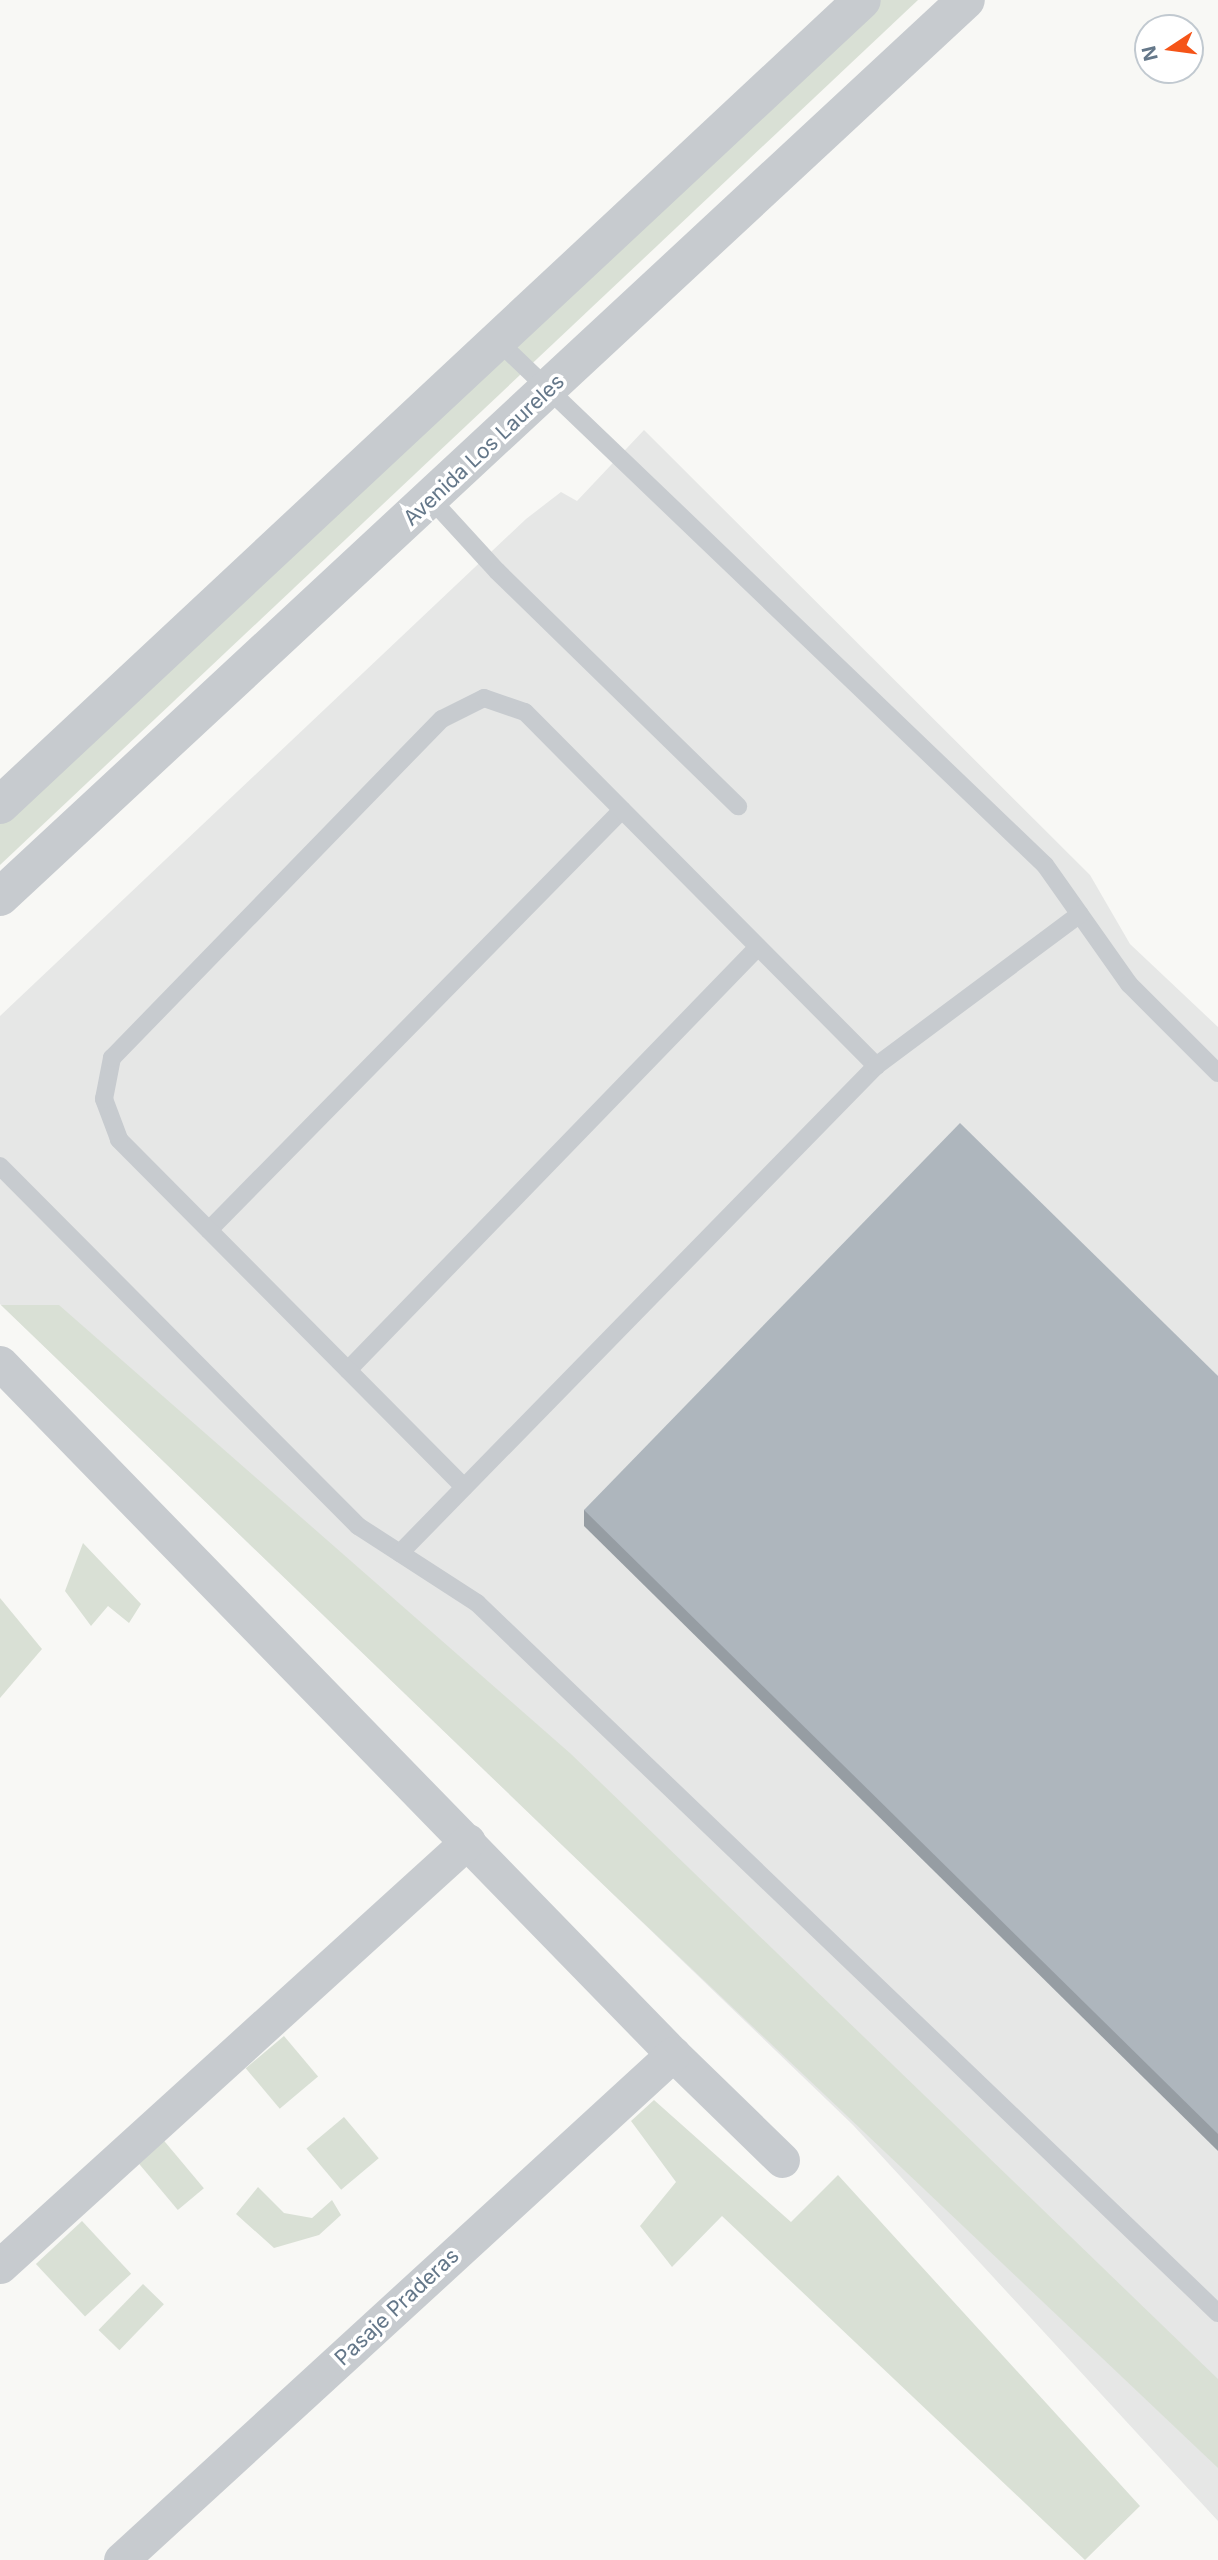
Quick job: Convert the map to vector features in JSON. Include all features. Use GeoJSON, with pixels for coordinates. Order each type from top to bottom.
{"type":"FeatureCollection","features":[{"type":"Feature","properties":{"kind":"street"},"geometry":{"type":"LineString","coordinates":[[0,805],[499,342],[862,0]]}},
{"type":"Feature","properties":{"kind":"street","name":"Avenida Los Laureles"},"geometry":{"type":"LineString","coordinates":[[0,897],[966,0]]}},
{"type":"Feature","properties":{"kind":"street"},"geometry":{"type":"LineString","coordinates":[[0,1363],[468,1840],[673,2054],[782,2160]]}},
{"type":"Feature","properties":{"kind":"street"},"geometry":{"type":"LineString","coordinates":[[0,2266],[468,1840]]}},
{"type":"Feature","properties":{"kind":"street","name":"Pasaje Praderas"},"geometry":{"type":"LineString","coordinates":[[121,2560],[673,2054]]}},
{"type":"Feature","properties":{"kind":"lane"},"geometry":{"type":"LineString","coordinates":[[499,342],[1045,865],[1129,984],[1218,1073]]}},
{"type":"Feature","properties":{"kind":"lane"},"geometry":{"type":"LineString","coordinates":[[431,499],[497,571],[738,806]]}},
{"type":"Feature","properties":{"kind":"lane"},"geometry":{"type":"LineString","coordinates":[[464,1487],[119,1139],[104,1099],[112,1058],[442,719],[484,698],[526,712],[876,1066]]}},
{"type":"Feature","properties":{"kind":"lane"},"geometry":{"type":"LineString","coordinates":[[209,1230],[622,810]]}},
{"type":"Feature","properties":{"kind":"lane"},"geometry":{"type":"LineString","coordinates":[[400,1553],[876,1066],[1080,914]]}},
{"type":"Feature","properties":{"kind":"lane"},"geometry":{"type":"LineString","coordinates":[[348,1370],[758,947]]}},
{"type":"Feature","properties":{"kind":"lane"},"geometry":{"type":"LineString","coordinates":[[0,1166],[358,1526],[477,1603],[1218,2313]]}},
{"type":"Feature","properties":{"kind":"shaded area"},"geometry":{"type":"Polygon","coordinates":[[[865,0],[918,0],[0,865],[0,804],[865,0]]]}},
{"type":"Feature","properties":{"kind":"shaded area"},"geometry":{"type":"Polygon","coordinates":[[[644,430],[1090,875],[1130,944],[1218,1027],[1218,2521],[853,2125],[0,1304],[0,1016],[526,519],[561,492],[577,501],[644,430]]]}},
{"type":"Feature","properties":{"kind":"shaded area"},"geometry":{"type":"Polygon","coordinates":[[[1,1305],[59,1305],[571,1754],[1218,2379],[1218,2468],[613,1894],[1,1305]]]}},
{"type":"Feature","properties":{"kind":"shaded area"},"geometry":{"type":"Polygon","coordinates":[[[83,1543],[141,1604],[129,1623],[108,1606],[91,1626],[65,1591],[83,1543]]]}},
{"type":"Feature","properties":{"kind":"shaded area"},"geometry":{"type":"Polygon","coordinates":[[[0,1598],[42,1649],[0,1698],[0,1598]]]}},
{"type":"Feature","properties":{"kind":"shaded area"},"geometry":{"type":"Polygon","coordinates":[[[284,2036],[318,2077],[280,2109],[246,2068],[284,2036]]]}},
{"type":"Feature","properties":{"kind":"shaded area"},"geometry":{"type":"Polygon","coordinates":[[[654,2100],[791,2222],[838,2175],[1140,2506],[1085,2560],[722,2216],[672,2267],[640,2226],[676,2182],[631,2121],[654,2100]]]}},
{"type":"Feature","properties":{"kind":"shaded area"},"geometry":{"type":"Polygon","coordinates":[[[344,2117],[379,2158],[341,2190],[306,2148],[344,2117]]]}},
{"type":"Feature","properties":{"kind":"shaded area"},"geometry":{"type":"Polygon","coordinates":[[[155,2130],[204,2188],[178,2210],[129,2152],[155,2130]]]}},
{"type":"Feature","properties":{"kind":"shaded area"},"geometry":{"type":"Polygon","coordinates":[[[258,2187],[284,2213],[312,2218],[332,2200],[341,2215],[319,2235],[274,2248],[236,2214],[258,2187]]]}},
{"type":"Feature","properties":{"kind":"shaded area"},"geometry":{"type":"Polygon","coordinates":[[[82,2221],[131,2274],[85,2317],[36,2264],[82,2221]]]}},
{"type":"Feature","properties":{"kind":"shaded area"},"geometry":{"type":"Polygon","coordinates":[[[143,2284],[164,2304],[119,2350],[99,2330],[143,2284]]]}},
{"type":"Feature","properties":{"kind":"building"},"geometry":{"type":"Polygon","coordinates":[[[960,1123],[1218,1376],[1218,2134],[584,1510],[960,1123]]]}}]}
